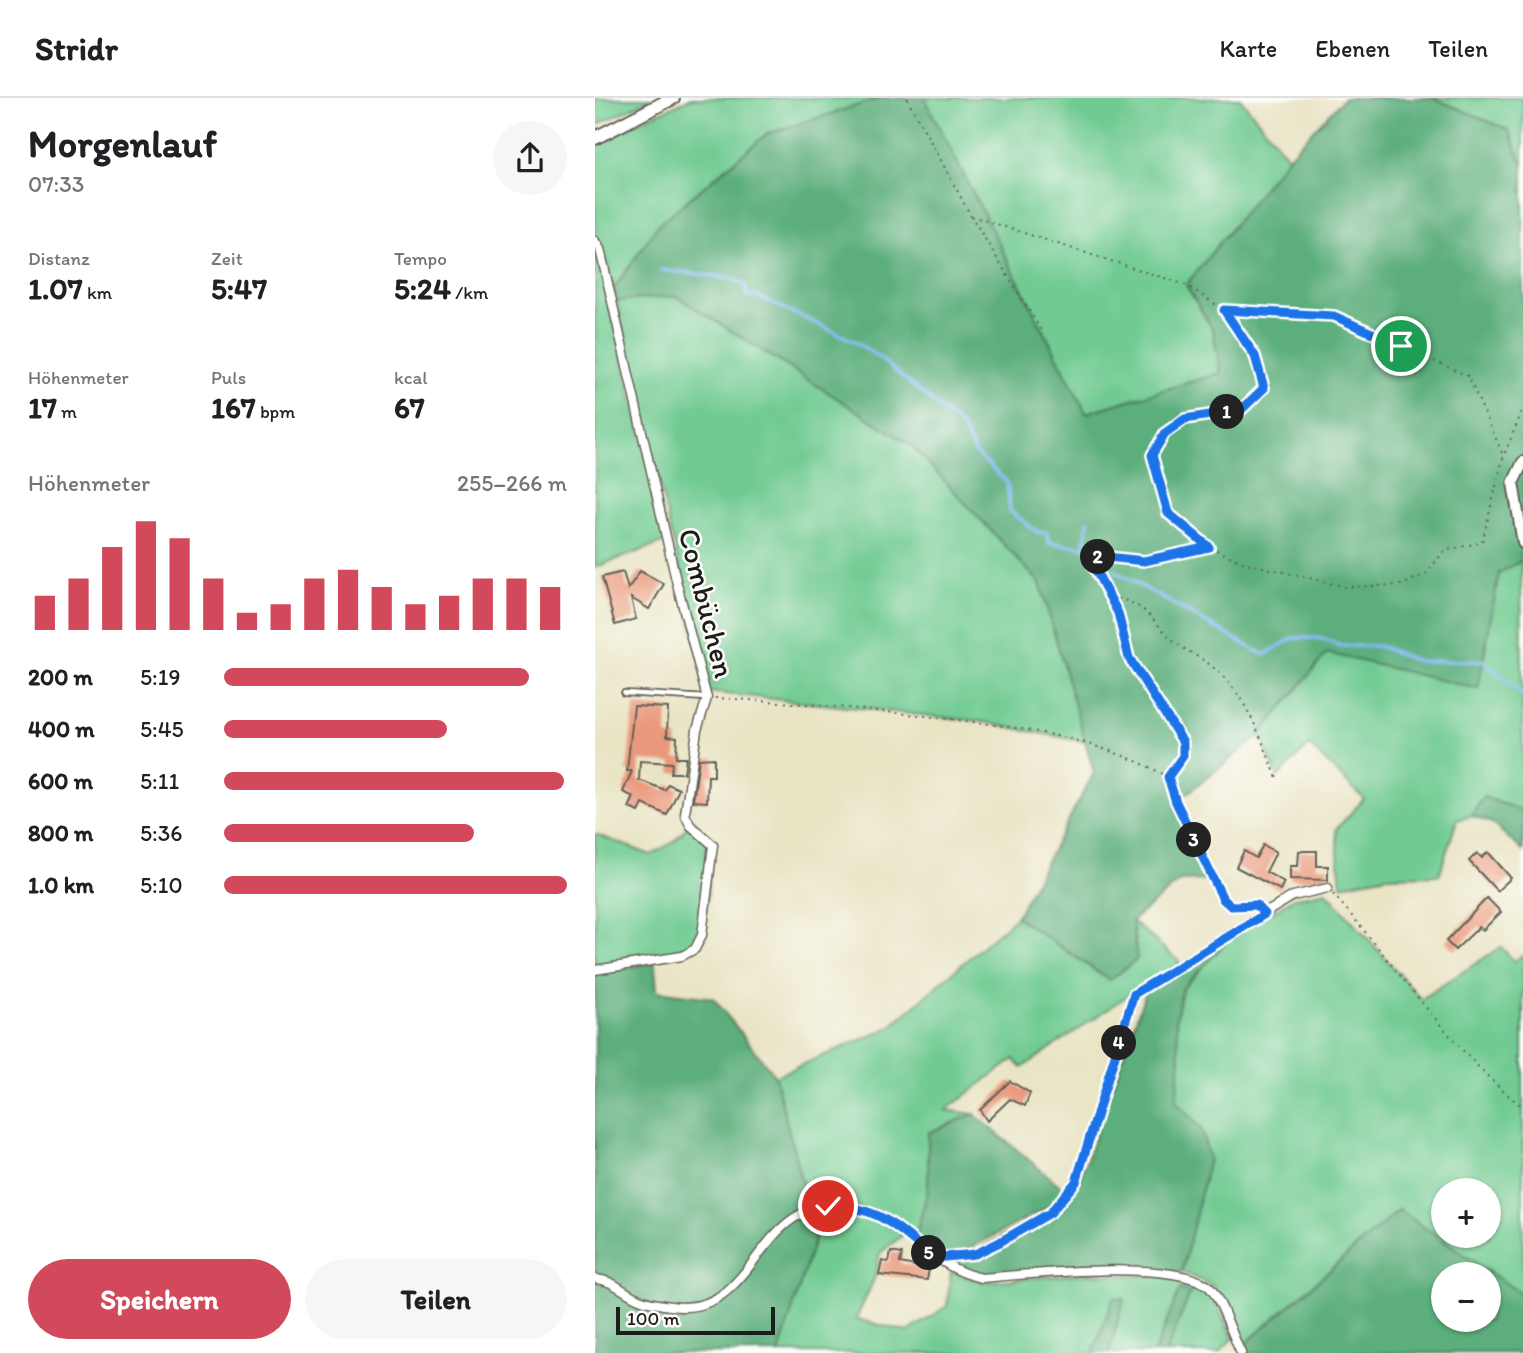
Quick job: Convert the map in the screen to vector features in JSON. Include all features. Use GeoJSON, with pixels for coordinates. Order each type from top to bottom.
{"type":"FeatureCollection","features":[{"type":"Feature","properties":{"kind":"main road"},"geometry":{"type":"LineString","coordinates":[[595,138],[623,121],[673,98]]}},
{"type":"Feature","properties":{"kind":"street","name":"Combüchen"},"geometry":{"type":"LineString","coordinates":[[595,241],[600,249],[676,580],[707,698],[697,730],[685,814],[690,825],[713,845],[702,935],[695,949],[682,956],[595,970]]}},
{"type":"Feature","properties":{"kind":"street"},"geometry":{"type":"LineString","coordinates":[[1523,462],[1513,483],[1523,546]]}},
{"type":"Feature","properties":{"kind":"street"},"geometry":{"type":"LineString","coordinates":[[935,1258],[975,1254],[1050,1213],[1076,1182],[1134,994],[1293,896],[1328,888]]}},
{"type":"Feature","properties":{"kind":"street"},"geometry":{"type":"LineString","coordinates":[[595,1279],[609,1280],[642,1300],[686,1307],[719,1297],[740,1281],[776,1232],[795,1216],[828,1206],[853,1206],[878,1213],[960,1274],[982,1278],[1084,1272],[1191,1277],[1211,1288],[1241,1353]]}},
{"type":"Feature","properties":{"kind":"lane"},"geometry":{"type":"LineString","coordinates":[[624,693],[707,698]]}},
{"type":"Feature","properties":{"kind":"path"},"geometry":{"type":"LineString","coordinates":[[907,98],[971,216],[1041,330]]}},
{"type":"Feature","properties":{"kind":"path"},"geometry":{"type":"LineString","coordinates":[[971,216],[1186,285],[1224,310],[1255,356],[1264,388],[1241,410],[1185,419],[1165,433],[1152,455],[1168,513],[1209,547],[1242,562],[1346,587],[1402,585],[1426,573],[1444,551],[1482,542],[1504,456],[1523,409]]}},
{"type":"Feature","properties":{"kind":"path"},"geometry":{"type":"LineString","coordinates":[[1224,310],[1334,316],[1468,376],[1504,456]]}},
{"type":"Feature","properties":{"kind":"path"},"geometry":{"type":"LineString","coordinates":[[1523,546],[1523,562]]}},
{"type":"Feature","properties":{"kind":"path"},"geometry":{"type":"LineString","coordinates":[[1168,777],[1183,756],[1183,742],[1129,658],[1118,613],[1094,567],[1098,556],[1144,561],[1209,547]]}},
{"type":"Feature","properties":{"kind":"path"},"geometry":{"type":"LineString","coordinates":[[1109,596],[1127,600],[1150,613],[1174,641],[1214,667],[1237,690],[1277,780]]}},
{"type":"Feature","properties":{"kind":"path"},"geometry":{"type":"LineString","coordinates":[[707,698],[797,702],[978,722],[1083,743],[1133,757],[1168,777],[1176,802],[1223,899],[1231,906],[1256,905],[1265,914]]}},
{"type":"Feature","properties":{"kind":"path"},"geometry":{"type":"LineString","coordinates":[[1328,888],[1465,1050],[1501,1090],[1523,1107]]}},
{"type":"Feature","properties":{"kind":"green space"},"geometry":{"type":"Polygon","coordinates":[[[595,98],[652,98],[595,126],[595,98]]]}},
{"type":"Feature","properties":{"kind":"green space"},"geometry":{"type":"Polygon","coordinates":[[[691,98],[881,98],[767,134],[658,225],[614,289],[604,252],[595,238],[595,147],[629,126],[691,98]]]}},
{"type":"Feature","properties":{"kind":"green space"},"geometry":{"type":"Polygon","coordinates":[[[881,98],[924,98],[1086,413],[1221,373],[1213,330],[1186,285],[1288,157],[1344,98],[1433,98],[1509,130],[1523,166],[1523,543],[1520,543],[1521,561],[1499,573],[1478,689],[1327,653],[1258,737],[1175,803],[1211,880],[1180,881],[1132,921],[1137,959],[1110,980],[1016,917],[1094,773],[1040,583],[911,445],[676,296],[617,301],[614,289],[658,225],[767,134],[881,98]]]}},
{"type":"Feature","properties":{"kind":"green space"},"geometry":{"type":"Polygon","coordinates":[[[924,98],[1240,98],[1288,157],[1186,285],[1213,330],[1221,373],[1086,413],[924,98]]]}},
{"type":"Feature","properties":{"kind":"green space"},"geometry":{"type":"Polygon","coordinates":[[[1433,98],[1523,98],[1523,166],[1509,130],[1433,98]]]}},
{"type":"Feature","properties":{"kind":"green space"},"geometry":{"type":"Polygon","coordinates":[[[595,247],[668,541],[595,567],[595,247]]]}},
{"type":"Feature","properties":{"kind":"green space"},"geometry":{"type":"Polygon","coordinates":[[[676,296],[911,445],[1040,583],[1086,742],[978,721],[708,692],[617,301],[676,296]]]}},
{"type":"Feature","properties":{"kind":"green space"},"geometry":{"type":"Polygon","coordinates":[[[1521,561],[1523,811],[1483,797],[1471,816],[1457,820],[1439,875],[1387,876],[1341,885],[1336,829],[1364,799],[1309,745],[1278,777],[1260,735],[1327,652],[1478,688],[1499,572],[1521,561]]]}},
{"type":"Feature","properties":{"kind":"green space"},"geometry":{"type":"Polygon","coordinates":[[[1483,797],[1523,811],[1523,851],[1492,823],[1471,816],[1483,797]]]}},
{"type":"Feature","properties":{"kind":"green space"},"geometry":{"type":"Polygon","coordinates":[[[689,825],[711,845],[706,905],[699,934],[692,946],[683,954],[595,968],[595,834],[651,855],[673,842],[689,825]]]}},
{"type":"Feature","properties":{"kind":"green space"},"geometry":{"type":"Polygon","coordinates":[[[1326,891],[1421,999],[1501,947],[1514,961],[1523,955],[1523,1295],[1501,1280],[1501,1262],[1475,1262],[1454,1248],[1501,1248],[1501,1178],[1431,1178],[1431,1232],[1399,1210],[1240,1348],[1213,1286],[1182,1272],[1209,1159],[1176,1102],[1180,1062],[1176,1019],[1182,989],[1230,938],[1294,898],[1326,891]]]}},
{"type":"Feature","properties":{"kind":"green space"},"geometry":{"type":"Polygon","coordinates":[[[1016,917],[1109,980],[1137,959],[1132,921],[1181,963],[1147,982],[1022,1068],[1014,1059],[946,1110],[974,1114],[928,1133],[928,1190],[915,1238],[855,1206],[809,1211],[775,1076],[889,1028],[1016,917]]]}},
{"type":"Feature","properties":{"kind":"green space"},"geometry":{"type":"Polygon","coordinates":[[[1230,938],[1182,989],[1176,1019],[1180,1062],[1176,1102],[1201,1129],[1209,1159],[1182,1272],[1137,1270],[980,1275],[951,1265],[1051,1210],[1078,1184],[1148,985],[1230,938]]]}},
{"type":"Feature","properties":{"kind":"green space"},"geometry":{"type":"Polygon","coordinates":[[[655,963],[657,991],[713,998],[775,1076],[815,1236],[779,1353],[595,1353],[595,972],[655,963]]]}},
{"type":"Feature","properties":{"kind":"green space"},"geometry":{"type":"Polygon","coordinates":[[[974,1114],[1065,1190],[1048,1207],[946,1261],[915,1238],[928,1190],[928,1133],[974,1114]]]}},
{"type":"Feature","properties":{"kind":"green space"},"geometry":{"type":"Polygon","coordinates":[[[828,1208],[868,1213],[903,1235],[880,1253],[875,1277],[856,1319],[908,1332],[947,1306],[951,1271],[982,1282],[1087,1274],[1182,1277],[1209,1289],[1233,1338],[1219,1353],[1166,1353],[1190,1293],[1180,1289],[1154,1353],[1109,1353],[1124,1299],[1114,1298],[1093,1353],[779,1353],[815,1236],[809,1213],[828,1208]]]}},
{"type":"Feature","properties":{"kind":"green space"},"geometry":{"type":"Polygon","coordinates":[[[1399,1210],[1431,1232],[1431,1248],[1454,1248],[1475,1262],[1431,1262],[1431,1332],[1501,1332],[1501,1280],[1523,1295],[1523,1353],[1243,1353],[1240,1349],[1399,1210]]]}},
{"type":"Feature","properties":{"kind":"green space"},"geometry":{"type":"Polygon","coordinates":[[[1180,1289],[1190,1293],[1166,1353],[1154,1353],[1180,1289]]]}},
{"type":"Feature","properties":{"kind":"green space"},"geometry":{"type":"Polygon","coordinates":[[[1113,1298],[1124,1299],[1109,1353],[1093,1353],[1113,1298]]]}},
{"type":"Feature","properties":{"kind":"building"},"geometry":{"type":"Polygon","coordinates":[[[640,571],[664,584],[649,609],[631,598],[636,619],[615,625],[602,577],[623,572],[628,589],[640,571]]]}},
{"type":"Feature","properties":{"kind":"building"},"geometry":{"type":"Polygon","coordinates":[[[634,706],[668,708],[667,736],[677,737],[676,758],[686,758],[684,773],[671,773],[672,763],[640,761],[639,780],[665,790],[668,784],[679,789],[667,815],[643,804],[639,812],[629,808],[634,797],[623,792],[632,771],[627,771],[634,706]]]}},
{"type":"Feature","properties":{"kind":"building"},"geometry":{"type":"Polygon","coordinates":[[[714,758],[714,776],[708,776],[707,802],[693,801],[699,759],[714,758]]]}},
{"type":"Feature","properties":{"kind":"building"},"geometry":{"type":"Polygon","coordinates":[[[1263,845],[1276,852],[1266,872],[1284,882],[1280,890],[1236,867],[1244,851],[1256,858],[1263,845]]]}},
{"type":"Feature","properties":{"kind":"building"},"geometry":{"type":"Polygon","coordinates":[[[1299,851],[1317,851],[1317,866],[1328,866],[1328,880],[1290,879],[1290,866],[1298,866],[1299,851]]]}},
{"type":"Feature","properties":{"kind":"building"},"geometry":{"type":"Polygon","coordinates":[[[1488,852],[1511,878],[1497,891],[1469,861],[1477,853],[1482,858],[1488,852]]]}},
{"type":"Feature","properties":{"kind":"building"},"geometry":{"type":"Polygon","coordinates":[[[1487,898],[1501,912],[1483,930],[1479,927],[1455,950],[1446,941],[1487,898]]]}},
{"type":"Feature","properties":{"kind":"building"},"geometry":{"type":"Polygon","coordinates":[[[1010,1081],[1030,1093],[1025,1106],[1010,1099],[987,1121],[980,1110],[1010,1081]]]}},
{"type":"Feature","properties":{"kind":"building"},"geometry":{"type":"Polygon","coordinates":[[[891,1252],[902,1254],[900,1263],[929,1269],[927,1280],[879,1275],[882,1261],[889,1262],[891,1252]]]}},
{"type":"Feature","properties":{"kind":"waterway"},"geometry":{"type":"LineString","coordinates":[[661,270],[731,278],[746,285],[746,296],[755,295],[856,342],[881,359],[961,426],[976,454],[1007,482],[1010,511],[1037,532],[1047,533],[1050,543],[1085,547],[1093,556]]}},
{"type":"Feature","properties":{"kind":"waterway"},"geometry":{"type":"LineString","coordinates":[[1085,547],[1088,521]]}},
{"type":"Feature","properties":{"kind":"waterway"},"geometry":{"type":"LineString","coordinates":[[1102,564],[1264,655],[1293,638],[1318,638],[1341,646],[1379,646],[1417,661],[1484,661],[1523,695]]}},
{"type":"Feature","properties":{"kind":"route"},"geometry":{"type":"LineString","coordinates":[[828,1206],[853,1206],[878,1213],[935,1258],[975,1254],[1050,1213],[1076,1182],[1134,994],[1265,914],[1256,905],[1231,906],[1223,899],[1176,802],[1168,777],[1183,756],[1183,742],[1129,658],[1118,613],[1094,567],[1098,556],[1144,561],[1209,547],[1168,513],[1152,455],[1165,433],[1185,419],[1241,410],[1264,388],[1255,356],[1224,310],[1334,316],[1401,346]]}}]}
